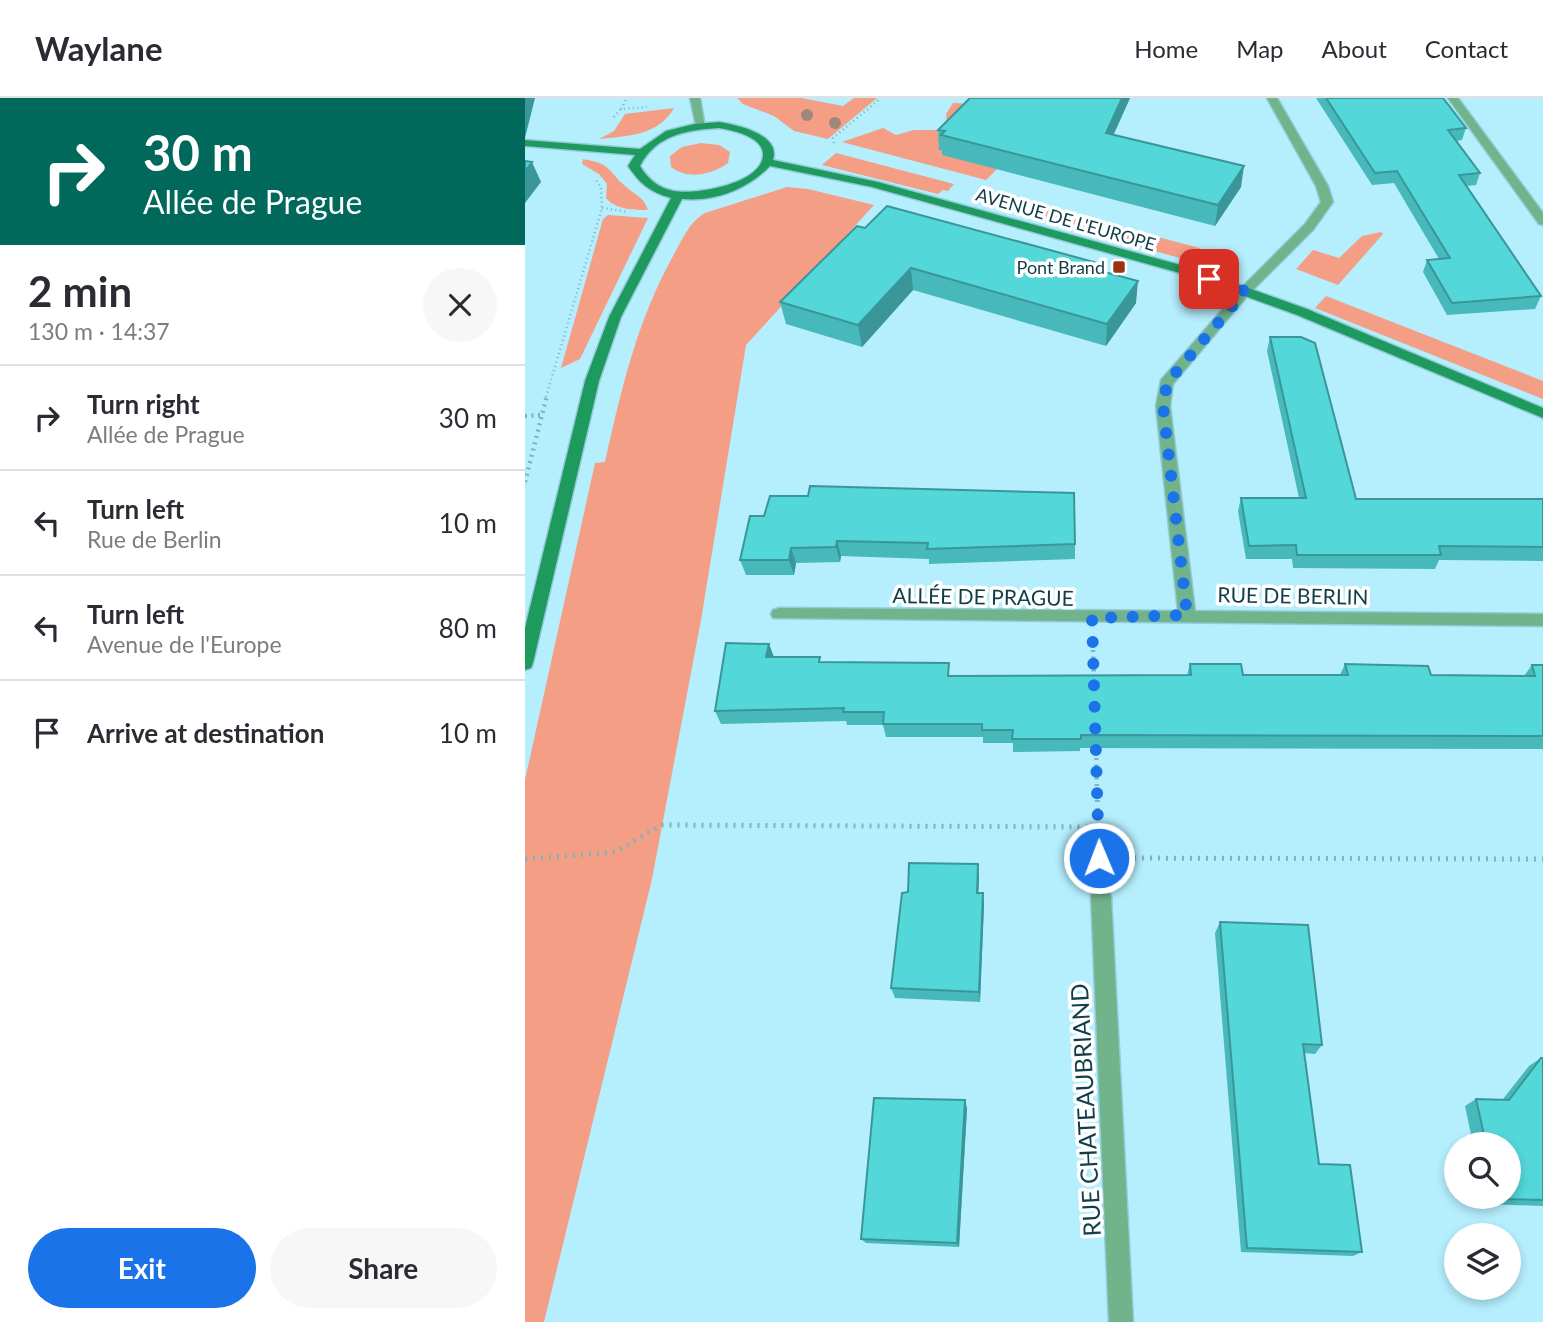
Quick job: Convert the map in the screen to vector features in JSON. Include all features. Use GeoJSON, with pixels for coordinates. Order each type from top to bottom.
{"type":"FeatureCollection","features":[{"type":"Feature","properties":{"kind":"street"},"geometry":{"type":"LineString","coordinates":[[695,98],[701,126]]}},
{"type":"Feature","properties":{"kind":"street","name":"RUE DE BERLIN"},"geometry":{"type":"LineString","coordinates":[[1272,98],[1322,186],[1327,202],[1309,227],[1245,291],[1167,383],[1163,406],[1187,615],[1543,620]]}},
{"type":"Feature","properties":{"kind":"street"},"geometry":{"type":"LineString","coordinates":[[1453,98],[1543,221]]}},
{"type":"Feature","properties":{"kind":"street"},"geometry":{"type":"LineString","coordinates":[[701,126],[727,126],[750,132],[760,138],[768,149],[766,162],[758,174],[723,191],[678,195],[654,189],[639,179],[633,166],[640,152],[655,140],[677,131],[701,126]]}},
{"type":"Feature","properties":{"kind":"street"},"geometry":{"type":"LineString","coordinates":[[525,143],[640,152]]}},
{"type":"Feature","properties":{"kind":"street","name":"AVENUE DE L'EUROPE"},"geometry":{"type":"LineString","coordinates":[[766,162],[874,184],[1178,268],[1245,291],[1543,413]]}},
{"type":"Feature","properties":{"kind":"street"},"geometry":{"type":"LineString","coordinates":[[525,663],[592,380],[615,317],[678,195]]}},
{"type":"Feature","properties":{"kind":"street","name":"ALLÉE DE PRAGUE"},"geometry":{"type":"LineString","coordinates":[[779,614],[1092,618],[1187,615]]}},
{"type":"Feature","properties":{"kind":"street","name":"RUE CHATEAUBRIAND"},"geometry":{"type":"LineString","coordinates":[[1101,896],[1121,1322]]}},
{"type":"Feature","properties":{"kind":"path"},"geometry":{"type":"LineString","coordinates":[[525,482],[541,415],[601,208],[601,187],[574,160],[621,109],[627,98]]}},
{"type":"Feature","properties":{"kind":"path"},"geometry":{"type":"LineString","coordinates":[[834,147],[833,138],[881,98]]}},
{"type":"Feature","properties":{"kind":"path"},"geometry":{"type":"LineString","coordinates":[[621,109],[648,107]]}},
{"type":"Feature","properties":{"kind":"path"},"geometry":{"type":"LineString","coordinates":[[525,416],[541,415]]}},
{"type":"Feature","properties":{"kind":"path"},"geometry":{"type":"LineString","coordinates":[[1092,618],[1094,688]]}},
{"type":"Feature","properties":{"kind":"path"},"geometry":{"type":"LineString","coordinates":[[1096,744],[1099,858],[1543,859]]}},
{"type":"Feature","properties":{"kind":"path"},"geometry":{"type":"LineString","coordinates":[[525,859],[615,852],[662,825],[1098,827]]}},
{"type":"Feature","properties":{"kind":"shaded area"},"geometry":{"type":"Polygon","coordinates":[[[737,98],[801,98],[843,106],[854,98],[877,98],[828,139],[794,131],[774,116],[743,104],[737,98]]]}},
{"type":"Feature","properties":{"kind":"shaded area"},"geometry":{"type":"Polygon","coordinates":[[[953,103],[973,104],[997,169],[986,180],[842,142],[883,128],[896,135],[914,130],[940,130],[947,125],[946,114],[953,103]]]}},
{"type":"Feature","properties":{"kind":"shaded area"},"geometry":{"type":"Polygon","coordinates":[[[674,108],[651,129],[631,135],[599,139],[614,131],[625,114],[674,108]]]}},
{"type":"Feature","properties":{"kind":"shaded area"},"geometry":{"type":"Polygon","coordinates":[[[701,143],[719,145],[730,152],[728,163],[715,171],[692,175],[671,167],[670,156],[682,147],[701,143]]]}},
{"type":"Feature","properties":{"kind":"shaded area"},"geometry":{"type":"Polygon","coordinates":[[[836,153],[954,184],[948,191],[943,190],[938,194],[822,165],[836,153]]]}},
{"type":"Feature","properties":{"kind":"shaded area"},"geometry":{"type":"Polygon","coordinates":[[[583,159],[608,168],[642,199],[648,210],[625,208],[610,202],[606,198],[607,184],[599,174],[582,164],[583,159]]]}},
{"type":"Feature","properties":{"kind":"shaded area"},"geometry":{"type":"Polygon","coordinates":[[[787,187],[808,189],[874,205],[746,345],[701,620],[652,879],[544,1322],[525,1322],[525,780],[595,463],[605,462],[624,382],[649,305],[690,226],[705,213],[787,187]]]}},
{"type":"Feature","properties":{"kind":"shaded area"},"geometry":{"type":"Polygon","coordinates":[[[995,195],[1200,248],[1191,261],[1044,221],[1047,217],[990,202],[995,195]]]}},
{"type":"Feature","properties":{"kind":"shaded area"},"geometry":{"type":"Polygon","coordinates":[[[608,215],[648,218],[580,359],[561,368],[603,219],[608,215]]]}},
{"type":"Feature","properties":{"kind":"shaded area"},"geometry":{"type":"Polygon","coordinates":[[[1381,232],[1383,234],[1338,285],[1296,269],[1313,250],[1339,258],[1362,236],[1381,232]]]}},
{"type":"Feature","properties":{"kind":"shaded area"},"geometry":{"type":"Polygon","coordinates":[[[1326,296],[1543,381],[1543,399],[1315,308],[1326,296]]]}},
{"type":"Feature","properties":{"kind":"building"},"geometry":{"type":"Polygon","coordinates":[[[970,98],[1122,98],[1106,133],[1244,166],[1218,205],[941,135],[945,131],[938,130],[970,98]]]}},
{"type":"Feature","properties":{"kind":"building"},"geometry":{"type":"Polygon","coordinates":[[[1326,98],[1443,98],[1466,128],[1448,130],[1480,173],[1459,175],[1541,296],[1452,303],[1427,260],[1450,258],[1397,171],[1375,173],[1326,98]]]}},
{"type":"Feature","properties":{"kind":"building"},"geometry":{"type":"Polygon","coordinates":[[[525,161],[532,162],[525,171],[525,161]]]}},
{"type":"Feature","properties":{"kind":"building"},"geometry":{"type":"Polygon","coordinates":[[[887,206],[1094,262],[1090,268],[1138,281],[1107,324],[911,268],[858,325],[780,302],[857,226],[865,228],[887,206]]]}},
{"type":"Feature","properties":{"kind":"building"},"geometry":{"type":"Polygon","coordinates":[[[1270,337],[1301,337],[1315,343],[1356,499],[1543,499],[1543,547],[1439,546],[1441,555],[1297,555],[1296,545],[1249,546],[1241,498],[1306,498],[1270,337]]]}},
{"type":"Feature","properties":{"kind":"building"},"geometry":{"type":"Polygon","coordinates":[[[810,486],[1074,493],[1075,544],[927,549],[928,543],[837,541],[836,547],[791,548],[789,560],[740,560],[750,516],[764,516],[770,496],[808,496],[810,486]]]}},
{"type":"Feature","properties":{"kind":"building"},"geometry":{"type":"Polygon","coordinates":[[[726,643],[769,644],[766,657],[820,657],[819,662],[949,663],[948,676],[1191,675],[1190,664],[1241,664],[1243,675],[1348,675],[1345,664],[1428,666],[1431,675],[1535,676],[1532,665],[1543,665],[1543,736],[1081,735],[1081,739],[1012,739],[1013,730],[982,730],[982,724],[883,724],[884,712],[843,712],[844,708],[715,711],[726,643]]]}},
{"type":"Feature","properties":{"kind":"building"},"geometry":{"type":"Polygon","coordinates":[[[909,863],[978,864],[977,893],[983,893],[979,992],[891,988],[902,893],[908,892],[909,863]]]}},
{"type":"Feature","properties":{"kind":"building"},"geometry":{"type":"Polygon","coordinates":[[[1220,922],[1308,925],[1322,1045],[1303,1044],[1319,1164],[1350,1165],[1362,1252],[1247,1248],[1220,922]]]}},
{"type":"Feature","properties":{"kind":"building"},"geometry":{"type":"Polygon","coordinates":[[[1543,1058],[1543,1200],[1521,1200],[1521,1132],[1483,1132],[1476,1099],[1509,1100],[1543,1058]]]}},
{"type":"Feature","properties":{"kind":"building"},"geometry":{"type":"Polygon","coordinates":[[[874,1098],[965,1100],[957,1243],[861,1239],[874,1098]]]}},
{"type":"Feature","properties":{"kind":"place","name":"Pont Brand"},"geometry":{"type":"Point","coordinates":[1119,267]}},
{"type":"Feature","properties":{"kind":"route"},"geometry":{"type":"LineString","coordinates":[[1099,858],[1092,618],[1187,615],[1163,406],[1167,383],[1245,291],[1209,279]]}}]}
